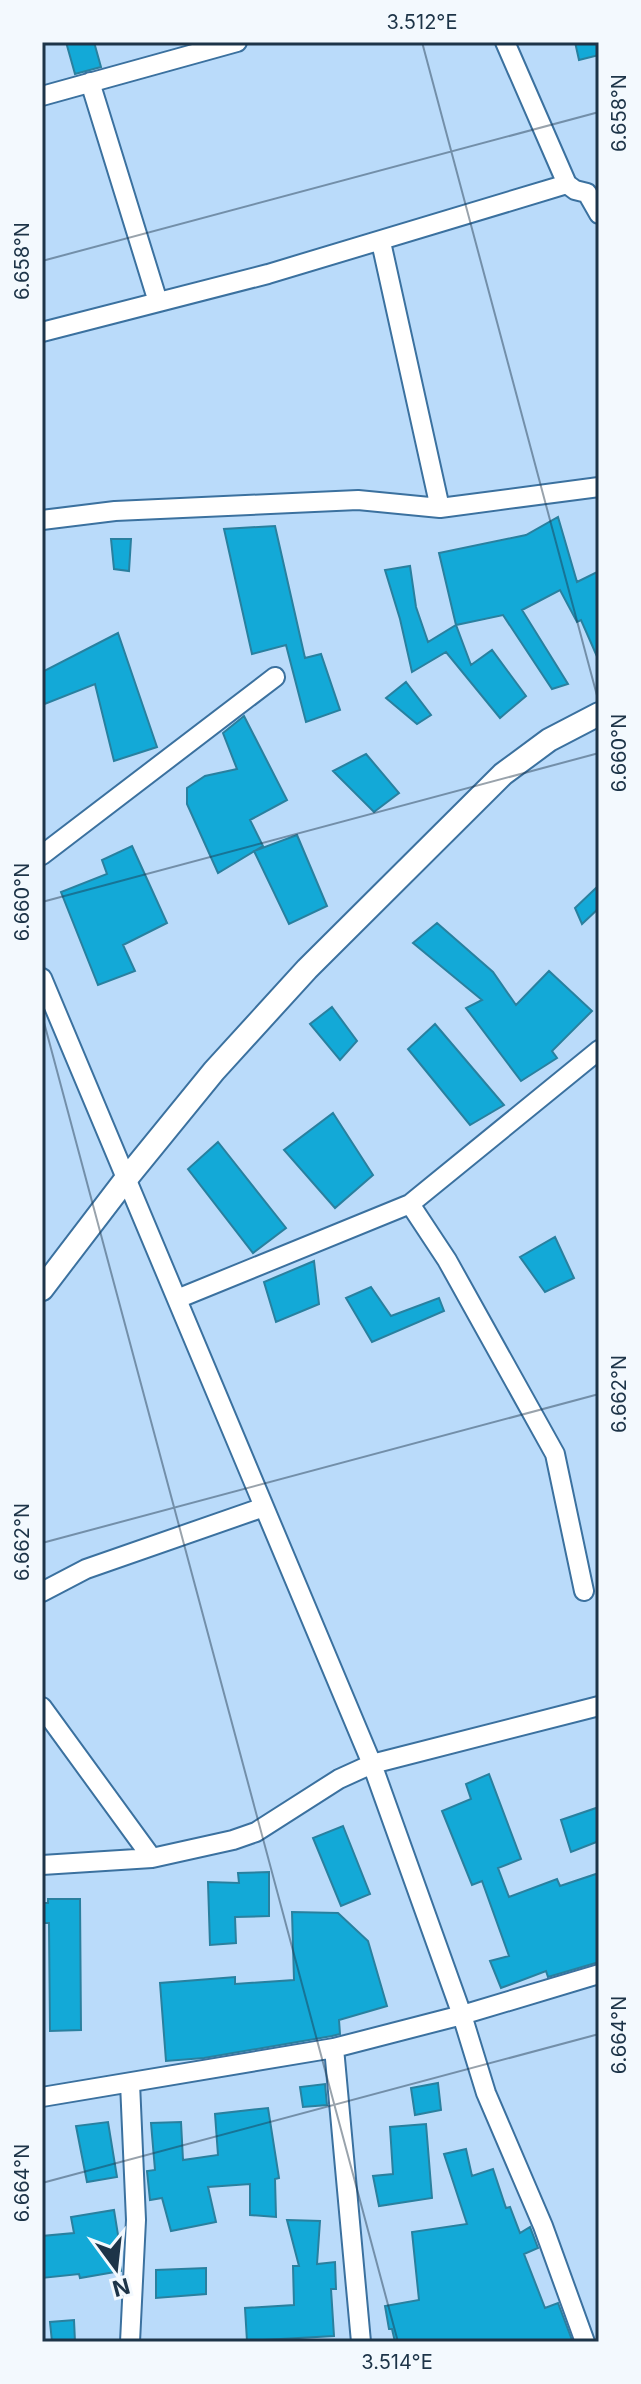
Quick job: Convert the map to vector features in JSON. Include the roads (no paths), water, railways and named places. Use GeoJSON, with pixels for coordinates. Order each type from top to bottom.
{"type":"FeatureCollection","features":[{"type":"Feature","properties":{"kind":"street"},"geometry":{"type":"LineString","coordinates":[[42,96],[188,48],[237,42]]}},
{"type":"Feature","properties":{"kind":"street"},"geometry":{"type":"LineString","coordinates":[[505,42],[567,184],[587,193],[599,214]]}},
{"type":"Feature","properties":{"kind":"street"},"geometry":{"type":"LineString","coordinates":[[90,82],[158,302]]}},
{"type":"Feature","properties":{"kind":"street"},"geometry":{"type":"LineString","coordinates":[[42,332],[268,274],[567,184]]}},
{"type":"Feature","properties":{"kind":"street"},"geometry":{"type":"LineString","coordinates":[[381,242],[440,508]]}},
{"type":"Feature","properties":{"kind":"street"},"geometry":{"type":"LineString","coordinates":[[42,520],[140,510],[358,500],[440,508],[599,487]]}},
{"type":"Feature","properties":{"kind":"street"},"geometry":{"type":"LineString","coordinates":[[42,855],[275,677]]}},
{"type":"Feature","properties":{"kind":"street"},"geometry":{"type":"LineString","coordinates":[[44,1284],[214,1071],[307,969],[503,774],[549,740],[599,714]]}},
{"type":"Feature","properties":{"kind":"street"},"geometry":{"type":"LineString","coordinates":[[42,978],[372,1764],[462,2015],[486,2093],[543,2226],[585,2342]]}},
{"type":"Feature","properties":{"kind":"street"},"geometry":{"type":"LineString","coordinates":[[177,1299],[410,1204],[599,1050]]}},
{"type":"Feature","properties":{"kind":"street"},"geometry":{"type":"LineString","coordinates":[[410,1204],[447,1260],[555,1454],[584,1591]]}},
{"type":"Feature","properties":{"kind":"street"},"geometry":{"type":"LineString","coordinates":[[42,1592],[86,1569],[264,1507]]}},
{"type":"Feature","properties":{"kind":"street"},"geometry":{"type":"LineString","coordinates":[[42,1865],[152,1858],[233,1840],[256,1832],[339,1779],[372,1764],[599,1706]]}},
{"type":"Feature","properties":{"kind":"street"},"geometry":{"type":"LineString","coordinates":[[42,1707],[152,1858]]}},
{"type":"Feature","properties":{"kind":"street"},"geometry":{"type":"LineString","coordinates":[[42,2097],[334,2048],[462,2015],[599,1974]]}},
{"type":"Feature","properties":{"kind":"street"},"geometry":{"type":"LineString","coordinates":[[334,2048],[361,2342]]}},
{"type":"Feature","properties":{"kind":"street"},"geometry":{"type":"LineString","coordinates":[[130,2083],[136,2220],[130,2342]]}}]}
